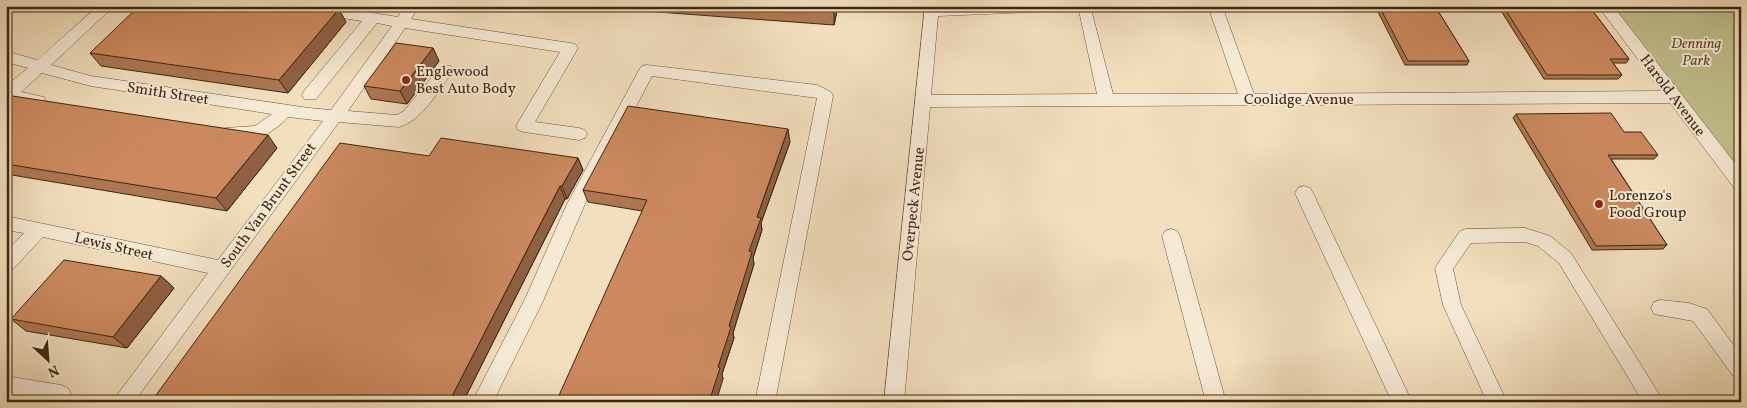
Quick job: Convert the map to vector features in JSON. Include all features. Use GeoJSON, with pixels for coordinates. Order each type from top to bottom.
{"type":"FeatureCollection","features":[{"type":"Feature","properties":{"kind":"street"},"geometry":{"type":"LineString","coordinates":[[11,94],[38,66],[107,6]]}},
{"type":"Feature","properties":{"kind":"street"},"geometry":{"type":"LineString","coordinates":[[296,6],[570,48],[524,126],[579,134]]}},
{"type":"Feature","properties":{"kind":"street","name":"South Van Brunt Street"},"geometry":{"type":"LineString","coordinates":[[122,402],[334,117],[403,22],[412,6]]}},
{"type":"Feature","properties":{"kind":"street"},"geometry":{"type":"LineString","coordinates":[[1086,6],[1084,8],[1106,100]]}},
{"type":"Feature","properties":{"kind":"street"},"geometry":{"type":"LineString","coordinates":[[1215,6],[1248,99]]}},
{"type":"Feature","properties":{"kind":"street","name":"Harold Avenue"},"geometry":{"type":"LineString","coordinates":[[1605,6],[1741,184]]}},
{"type":"Feature","properties":{"kind":"street"},"geometry":{"type":"LineString","coordinates":[[932,9],[1033,7]]}},
{"type":"Feature","properties":{"kind":"street","name":"Overpeck Avenue"},"geometry":{"type":"LineString","coordinates":[[894,402],[932,9]]}},
{"type":"Feature","properties":{"kind":"street"},"geometry":{"type":"LineString","coordinates":[[310,95],[373,18]]}},
{"type":"Feature","properties":{"kind":"street","name":"Smith Street"},"geometry":{"type":"LineString","coordinates":[[6,56],[91,82],[334,117],[399,122],[410,114],[446,70]]}},
{"type":"Feature","properties":{"kind":"street"},"geometry":{"type":"LineString","coordinates":[[482,402],[534,301],[576,204],[647,70],[817,91],[824,96],[766,402]]}},
{"type":"Feature","properties":{"kind":"street"},"geometry":{"type":"LineString","coordinates":[[11,94],[56,104]]}},
{"type":"Feature","properties":{"kind":"street","name":"Coolidge Avenue"},"geometry":{"type":"LineString","coordinates":[[923,101],[1674,97]]}},
{"type":"Feature","properties":{"kind":"street"},"geometry":{"type":"LineString","coordinates":[[213,129],[242,134],[259,132],[271,126],[284,110]]}},
{"type":"Feature","properties":{"kind":"street"},"geometry":{"type":"LineString","coordinates":[[1304,194],[1402,402]]}},
{"type":"Feature","properties":{"kind":"street","name":"Lewis Street"},"geometry":{"type":"LineString","coordinates":[[6,223],[40,229],[168,259],[222,268]]}},
{"type":"Feature","properties":{"kind":"street"},"geometry":{"type":"LineString","coordinates":[[6,264],[40,229]]}},
{"type":"Feature","properties":{"kind":"street"},"geometry":{"type":"LineString","coordinates":[[1497,402],[1452,305],[1444,268],[1466,236],[1525,234],[1544,241],[1565,258],[1654,402]]}},
{"type":"Feature","properties":{"kind":"street"},"geometry":{"type":"LineString","coordinates":[[1171,236],[1216,402]]}},
{"type":"Feature","properties":{"kind":"street"},"geometry":{"type":"LineString","coordinates":[[1661,308],[1689,311],[1700,315],[1741,371]]}},
{"type":"Feature","properties":{"kind":"street"},"geometry":{"type":"LineString","coordinates":[[6,385],[61,394]]}},
{"type":"Feature","properties":{"kind":"green space","name":"Denning Park"},"geometry":{"type":"Polygon","coordinates":[[[1605,6],[1741,6],[1741,184],[1605,6]]]}},
{"type":"Feature","properties":{"kind":"building"},"geometry":{"type":"Polygon","coordinates":[[[139,6],[319,6],[339,9],[279,80],[90,53],[139,6]]]}},
{"type":"Feature","properties":{"kind":"building"},"geometry":{"type":"Polygon","coordinates":[[[753,6],[835,6],[834,12],[753,6]]]}},
{"type":"Feature","properties":{"kind":"building"},"geometry":{"type":"Polygon","coordinates":[[[1379,6],[1435,6],[1469,61],[1408,61],[1379,6]]]}},
{"type":"Feature","properties":{"kind":"building"},"geometry":{"type":"Polygon","coordinates":[[[1503,6],[1589,6],[1629,59],[1610,59],[1622,75],[1547,75],[1503,6]]]}},
{"type":"Feature","properties":{"kind":"building"},"geometry":{"type":"Polygon","coordinates":[[[396,43],[433,48],[400,91],[364,86],[396,43]]]}},
{"type":"Feature","properties":{"kind":"building"},"geometry":{"type":"Polygon","coordinates":[[[6,95],[268,135],[216,198],[6,164],[6,95]]]}},
{"type":"Feature","properties":{"kind":"building"},"geometry":{"type":"Polygon","coordinates":[[[628,106],[788,129],[757,217],[761,218],[749,251],[752,252],[729,326],[731,327],[709,402],[556,402],[647,200],[583,190],[628,106]]]}},
{"type":"Feature","properties":{"kind":"building","name":"Lorenzo's Food Group"},"geometry":{"type":"Polygon","coordinates":[[[1611,113],[1624,132],[1641,132],[1658,155],[1608,155],[1667,245],[1596,246],[1516,114],[1611,113]]]}},
{"type":"Feature","properties":{"kind":"building"},"geometry":{"type":"Polygon","coordinates":[[[441,138],[578,158],[562,186],[560,186],[449,402],[387,402],[367,398],[365,402],[151,402],[340,143],[429,156],[441,138]]]}},
{"type":"Feature","properties":{"kind":"building"},"geometry":{"type":"Polygon","coordinates":[[[64,260],[161,276],[113,337],[11,319],[64,260]]]}},
{"type":"Feature","properties":{"kind":"place","name":"Englewood Best Auto Body"},"geometry":{"type":"Point","coordinates":[406,80]}},
{"type":"Feature","properties":{"kind":"place","name":"Lorenzo's Food Group"},"geometry":{"type":"Point","coordinates":[1599,204]}}]}
